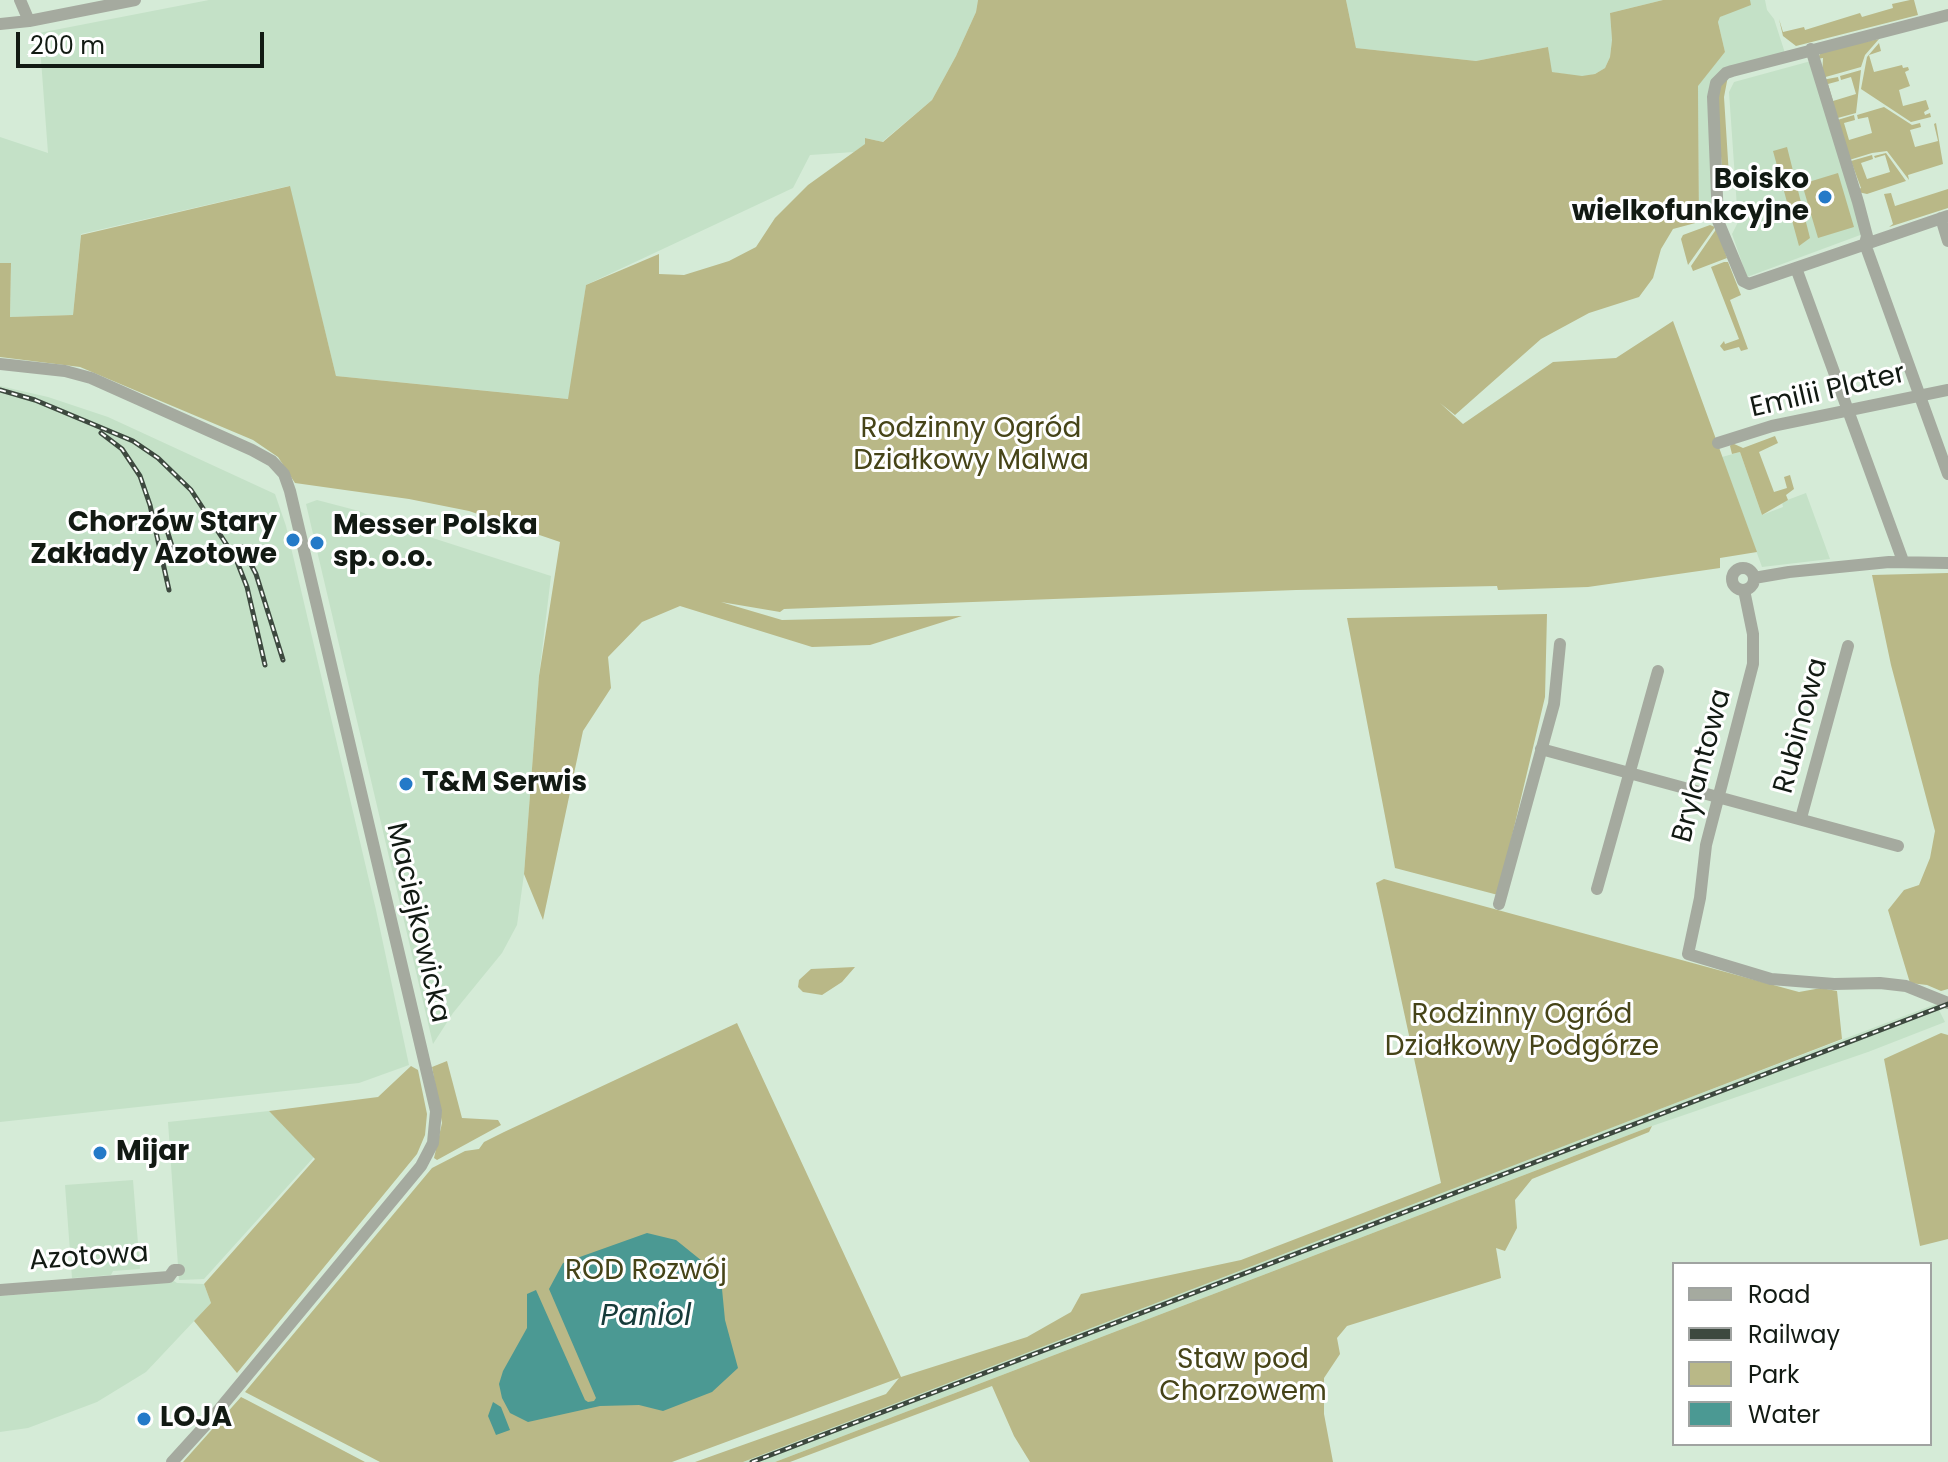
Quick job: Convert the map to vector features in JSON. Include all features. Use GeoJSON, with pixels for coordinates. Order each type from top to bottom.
{"type":"FeatureCollection","features":[{"type":"Feature","properties":{"kind":"street"},"geometry":{"type":"LineString","coordinates":[[20,0],[29,21]]}},
{"type":"Feature","properties":{"kind":"street"},"geometry":{"type":"LineString","coordinates":[[0,24],[135,0]]}},
{"type":"Feature","properties":{"kind":"street"},"geometry":{"type":"LineString","coordinates":[[1948,15],[1726,73],[1714,90],[1718,221],[1743,281],[1749,284],[1944,217],[1948,241]]}},
{"type":"Feature","properties":{"kind":"street"},"geometry":{"type":"LineString","coordinates":[[1811,49],[1858,202],[1867,236],[1865,244],[1948,474]]}},
{"type":"Feature","properties":{"kind":"street"},"geometry":{"type":"LineString","coordinates":[[1796,268],[1903,561]]}},
{"type":"Feature","properties":{"kind":"street","name":"Maciejkowicka"},"geometry":{"type":"LineString","coordinates":[[0,364],[65,371],[91,378],[252,450],[272,461],[284,474],[292,496],[436,1111],[433,1143],[421,1166],[213,1417],[172,1462]]}},
{"type":"Feature","properties":{"kind":"street","name":"Emilii Plater"},"geometry":{"type":"LineString","coordinates":[[1718,443],[1772,426],[1948,390]]}},
{"type":"Feature","properties":{"kind":"street"},"geometry":{"type":"LineString","coordinates":[[1754,578],[1903,561],[1948,563]]}},
{"type":"Feature","properties":{"kind":"street"},"geometry":{"type":"LineString","coordinates":[[1746,569],[1754,578],[1752,586],[1744,590],[1734,585],[1735,572],[1746,569]]}},
{"type":"Feature","properties":{"kind":"street","name":"Brylantowa"},"geometry":{"type":"LineString","coordinates":[[1744,590],[1753,634],[1753,664],[1703,860],[1700,898],[1688,954],[1771,979],[1906,986],[1948,1003]]}},
{"type":"Feature","properties":{"kind":"street"},"geometry":{"type":"LineString","coordinates":[[1499,904],[1554,704],[1560,644]]}},
{"type":"Feature","properties":{"kind":"street","name":"Rubinowa"},"geometry":{"type":"LineString","coordinates":[[1801,818],[1848,646]]}},
{"type":"Feature","properties":{"kind":"street"},"geometry":{"type":"LineString","coordinates":[[1597,889],[1658,671]]}},
{"type":"Feature","properties":{"kind":"street","name":"Rubinowa"},"geometry":{"type":"LineString","coordinates":[[1541,749],[1898,846]]}},
{"type":"Feature","properties":{"kind":"street","name":"Azotowa"},"geometry":{"type":"LineString","coordinates":[[0,1290],[169,1277],[174,1270],[179,1270]]}},
{"type":"Feature","properties":{"kind":"shaded area"},"geometry":{"type":"Polygon","coordinates":[[[209,0],[978,0],[976,12],[956,56],[932,100],[882,142],[866,138],[866,144],[854,152],[810,155],[793,188],[586,285],[569,399],[336,376],[289,186],[81,234],[73,315],[10,317],[11,263],[0,263],[0,137],[48,153],[39,33],[209,0]]]}},
{"type":"Feature","properties":{"kind":"shaded area"},"geometry":{"type":"Polygon","coordinates":[[[1346,0],[1663,0],[1610,13],[1610,57],[1605,68],[1582,77],[1551,72],[1548,47],[1476,61],[1356,48],[1346,0]]]}},
{"type":"Feature","properties":{"kind":"shaded area"},"geometry":{"type":"Polygon","coordinates":[[[1750,0],[1765,0],[1785,53],[1722,72],[1715,218],[1699,222],[1698,85],[1725,52],[1718,22],[1720,17],[1750,0]]]}},
{"type":"Feature","properties":{"kind":"shaded area"},"geometry":{"type":"Polygon","coordinates":[[[1811,61],[1863,234],[1747,277],[1732,234],[1738,222],[1729,92],[1734,82],[1811,61]]]}},
{"type":"Feature","properties":{"kind":"shaded area"},"geometry":{"type":"Polygon","coordinates":[[[0,386],[48,397],[108,417],[275,494],[286,526],[409,1065],[359,1083],[0,1122],[0,386]]]}},
{"type":"Feature","properties":{"kind":"shaded area"},"geometry":{"type":"Polygon","coordinates":[[[1740,452],[1762,515],[1783,507],[1782,502],[1806,493],[1830,559],[1762,567],[1722,457],[1740,452]]]}},
{"type":"Feature","properties":{"kind":"shaded area"},"geometry":{"type":"Polygon","coordinates":[[[317,500],[359,511],[386,523],[551,576],[517,925],[502,953],[453,1013],[433,1044],[306,504],[317,500]]]}},
{"type":"Feature","properties":{"kind":"shaded area"},"geometry":{"type":"Polygon","coordinates":[[[1936,1004],[1945,1022],[1868,1052],[1652,1126],[775,1462],[743,1462],[1444,1191],[1936,1004]]]}},
{"type":"Feature","properties":{"kind":"shaded area"},"geometry":{"type":"Polygon","coordinates":[[[269,1111],[314,1157],[204,1279],[179,1280],[168,1122],[269,1111]]]}},
{"type":"Feature","properties":{"kind":"shaded area"},"geometry":{"type":"Polygon","coordinates":[[[133,1180],[140,1269],[72,1278],[65,1185],[133,1180]]]}},
{"type":"Feature","properties":{"kind":"shaded area"},"geometry":{"type":"Polygon","coordinates":[[[174,1281],[204,1284],[211,1303],[146,1372],[97,1402],[28,1428],[0,1432],[0,1296],[174,1281]]]}},
{"type":"Feature","properties":{"kind":"green space","name":"Rodzinny Ogród Działkowy Malwa"},"geometry":{"type":"Polygon","coordinates":[[[978,0],[1346,0],[1356,48],[1476,61],[1548,47],[1552,72],[1582,76],[1605,68],[1610,57],[1610,13],[1663,0],[1750,0],[1751,5],[1720,17],[1718,22],[1725,52],[1698,86],[1699,222],[1673,229],[1661,249],[1653,278],[1639,297],[1589,313],[1541,339],[1455,415],[1440,403],[1463,424],[1553,362],[1616,358],[1673,321],[1757,552],[1720,558],[1720,568],[1588,587],[1296,590],[784,609],[780,612],[721,602],[782,620],[962,616],[870,645],[812,647],[680,606],[642,622],[608,657],[611,688],[583,731],[543,920],[524,874],[539,676],[560,542],[469,511],[295,483],[278,457],[253,440],[80,367],[0,357],[0,263],[11,263],[10,317],[73,315],[81,235],[290,186],[336,376],[568,399],[586,285],[659,254],[659,274],[684,275],[729,261],[756,247],[775,218],[808,185],[865,144],[865,138],[883,142],[932,100],[956,56],[976,12],[978,0]]]}},
{"type":"Feature","properties":{"kind":"green space"},"geometry":{"type":"Polygon","coordinates":[[[1914,0],[1918,15],[1796,46],[1783,36],[1779,19],[1783,32],[1804,27],[1805,30],[1860,13],[1862,17],[1914,0]]]}},
{"type":"Feature","properties":{"kind":"green space"},"geometry":{"type":"Polygon","coordinates":[[[1879,39],[1865,55],[1861,67],[1822,78],[1823,58],[1817,59],[1822,51],[1879,39]]]}},
{"type":"Feature","properties":{"kind":"green space"},"geometry":{"type":"Polygon","coordinates":[[[1879,43],[1881,51],[1869,55],[1874,72],[1902,65],[1903,68],[1908,67],[1909,70],[1905,72],[1910,86],[1899,90],[1903,106],[1926,100],[1929,109],[1924,112],[1925,115],[1930,113],[1931,117],[1911,122],[1861,89],[1867,57],[1879,43]]]}},
{"type":"Feature","properties":{"kind":"green space"},"geometry":{"type":"Polygon","coordinates":[[[1861,70],[1856,113],[1834,119],[1822,80],[1838,77],[1839,81],[1828,84],[1833,101],[1856,94],[1851,77],[1841,80],[1840,76],[1861,70]]]}},
{"type":"Feature","properties":{"kind":"green space"},"geometry":{"type":"Polygon","coordinates":[[[1728,76],[1724,97],[1729,176],[1722,169],[1716,95],[1728,76]]]}},
{"type":"Feature","properties":{"kind":"green space"},"geometry":{"type":"Polygon","coordinates":[[[1884,107],[1912,125],[1920,123],[1921,127],[1910,130],[1915,147],[1938,141],[1936,123],[1943,164],[1908,175],[1909,180],[1887,151],[1846,161],[1834,121],[1854,115],[1855,120],[1844,123],[1849,140],[1872,133],[1868,117],[1858,119],[1857,115],[1884,107]]]}},
{"type":"Feature","properties":{"kind":"green space"},"geometry":{"type":"Polygon","coordinates":[[[1787,147],[1810,238],[1799,246],[1773,151],[1787,147]]]}},
{"type":"Feature","properties":{"kind":"green space"},"geometry":{"type":"Polygon","coordinates":[[[1886,153],[1906,181],[1867,194],[1858,192],[1861,188],[1851,161],[1872,155],[1873,159],[1861,163],[1867,179],[1890,172],[1885,155],[1874,156],[1886,153]]]}},
{"type":"Feature","properties":{"kind":"green space","name":"Boisko wielkofunkcyjne"},"geometry":{"type":"Polygon","coordinates":[[[1838,173],[1854,227],[1818,238],[1802,184],[1838,173]]]}},
{"type":"Feature","properties":{"kind":"green space"},"geometry":{"type":"Polygon","coordinates":[[[1948,189],[1948,208],[1889,227],[1893,224],[1884,194],[1891,193],[1895,206],[1948,189]]]}},
{"type":"Feature","properties":{"kind":"green space"},"geometry":{"type":"Polygon","coordinates":[[[1710,225],[1715,227],[1688,265],[1681,239],[1683,235],[1710,225]]]}},
{"type":"Feature","properties":{"kind":"green space"},"geometry":{"type":"Polygon","coordinates":[[[1717,228],[1727,258],[1693,271],[1691,266],[1717,228]]]}},
{"type":"Feature","properties":{"kind":"green space"},"geometry":{"type":"Polygon","coordinates":[[[1728,262],[1741,295],[1730,300],[1748,349],[1741,351],[1739,347],[1724,351],[1720,346],[1724,341],[1725,344],[1739,339],[1711,267],[1728,262]]]}},
{"type":"Feature","properties":{"kind":"green space"},"geometry":{"type":"Polygon","coordinates":[[[1775,436],[1778,443],[1759,452],[1774,492],[1787,488],[1784,477],[1790,475],[1794,489],[1786,495],[1788,500],[1762,515],[1740,452],[1732,454],[1730,446],[1732,443],[1743,448],[1775,436]]]}},
{"type":"Feature","properties":{"kind":"green space"},"geometry":{"type":"Polygon","coordinates":[[[1948,573],[1948,989],[1941,991],[1910,983],[1888,910],[1904,890],[1919,885],[1930,858],[1935,831],[1891,665],[1872,575],[1948,573]]]}},
{"type":"Feature","properties":{"kind":"green space"},"geometry":{"type":"Polygon","coordinates":[[[1547,614],[1545,697],[1498,895],[1395,868],[1347,618],[1547,614]]]}},
{"type":"Feature","properties":{"kind":"green space","name":"ROD Rozwój"},"geometry":{"type":"Polygon","coordinates":[[[1384,879],[1799,992],[1821,988],[1837,991],[1842,1039],[743,1462],[695,1462],[886,1394],[899,1378],[672,1462],[380,1462],[245,1392],[432,1168],[465,1151],[479,1149],[484,1142],[504,1132],[737,1023],[901,1377],[1027,1337],[1071,1312],[1081,1294],[1241,1260],[1441,1183],[1376,883],[1384,879]]]}},
{"type":"Feature","properties":{"kind":"green space"},"geometry":{"type":"Polygon","coordinates":[[[855,967],[842,982],[822,995],[803,992],[798,987],[799,980],[811,969],[855,967]]]}},
{"type":"Feature","properties":{"kind":"green space"},"geometry":{"type":"Polygon","coordinates":[[[1941,1033],[1948,1035],[1948,1239],[1920,1246],[1884,1059],[1941,1033]]]}},
{"type":"Feature","properties":{"kind":"green space"},"geometry":{"type":"Polygon","coordinates":[[[447,1061],[462,1118],[498,1120],[501,1125],[437,1160],[434,1158],[442,1123],[432,1067],[447,1061]]]}},
{"type":"Feature","properties":{"kind":"green space"},"geometry":{"type":"Polygon","coordinates":[[[411,1066],[418,1070],[427,1114],[425,1135],[417,1154],[237,1373],[194,1321],[211,1303],[204,1284],[315,1159],[269,1111],[378,1097],[411,1066]]]}},
{"type":"Feature","properties":{"kind":"green space","name":"Staw pod Chorzowem"},"geometry":{"type":"Polygon","coordinates":[[[1652,1126],[1649,1132],[1532,1179],[1515,1200],[1517,1228],[1505,1251],[1496,1248],[1501,1278],[1347,1326],[1337,1338],[1340,1354],[1324,1378],[1324,1414],[1333,1462],[1030,1462],[1014,1436],[992,1386],[790,1462],[775,1462],[1652,1126]]]}},
{"type":"Feature","properties":{"kind":"green space"},"geometry":{"type":"Polygon","coordinates":[[[241,1397],[247,1400],[365,1462],[183,1462],[241,1397]]]}},
{"type":"Feature","properties":{"kind":"water","name":"Paniol"},"geometry":{"type":"Polygon","coordinates":[[[647,1233],[676,1240],[702,1261],[722,1289],[725,1320],[738,1368],[712,1392],[663,1411],[639,1405],[600,1406],[528,1422],[510,1413],[499,1384],[527,1328],[527,1294],[536,1290],[585,1400],[594,1401],[596,1398],[549,1289],[563,1263],[647,1233]]]}},
{"type":"Feature","properties":{"kind":"water"},"geometry":{"type":"Polygon","coordinates":[[[493,1402],[501,1407],[510,1430],[496,1435],[488,1416],[493,1402]]]}},
{"type":"Feature","properties":{"kind":"railway"},"geometry":{"type":"LineString","coordinates":[[0,390],[35,400],[133,441],[158,458],[191,490],[236,559],[247,587],[265,665]]}},
{"type":"Feature","properties":{"kind":"railway"},"geometry":{"type":"LineString","coordinates":[[101,433],[122,449],[140,476],[150,505],[169,590]]}},
{"type":"Feature","properties":{"kind":"railway"},"geometry":{"type":"LineString","coordinates":[[163,517],[175,556]]}},
{"type":"Feature","properties":{"kind":"railway"},"geometry":{"type":"LineString","coordinates":[[242,547],[256,574],[283,660]]}},
{"type":"Feature","properties":{"kind":"railway"},"geometry":{"type":"LineString","coordinates":[[752,1462],[1948,1004]]}},
{"type":"Feature","properties":{"kind":"place","name":"Boisko wielkofunkcyjne"},"geometry":{"type":"Point","coordinates":[1825,197]}},
{"type":"Feature","properties":{"kind":"place","name":"Chorzów Stary Zakłady Azotowe"},"geometry":{"type":"Point","coordinates":[293,540]}},
{"type":"Feature","properties":{"kind":"place","name":"Messer Polska sp. o.o."},"geometry":{"type":"Point","coordinates":[317,543]}},
{"type":"Feature","properties":{"kind":"place","name":"T&M Serwis"},"geometry":{"type":"Point","coordinates":[406,784]}},
{"type":"Feature","properties":{"kind":"place","name":"Mijar"},"geometry":{"type":"Point","coordinates":[100,1153]}},
{"type":"Feature","properties":{"kind":"place","name":"LOJA"},"geometry":{"type":"Point","coordinates":[144,1419]}},
{"type":"Feature","properties":{"kind":"park label","name":"Rodzinny Ogród Działkowy Podgórze"},"geometry":{"type":"Point","coordinates":[1522,1032]}}]}
